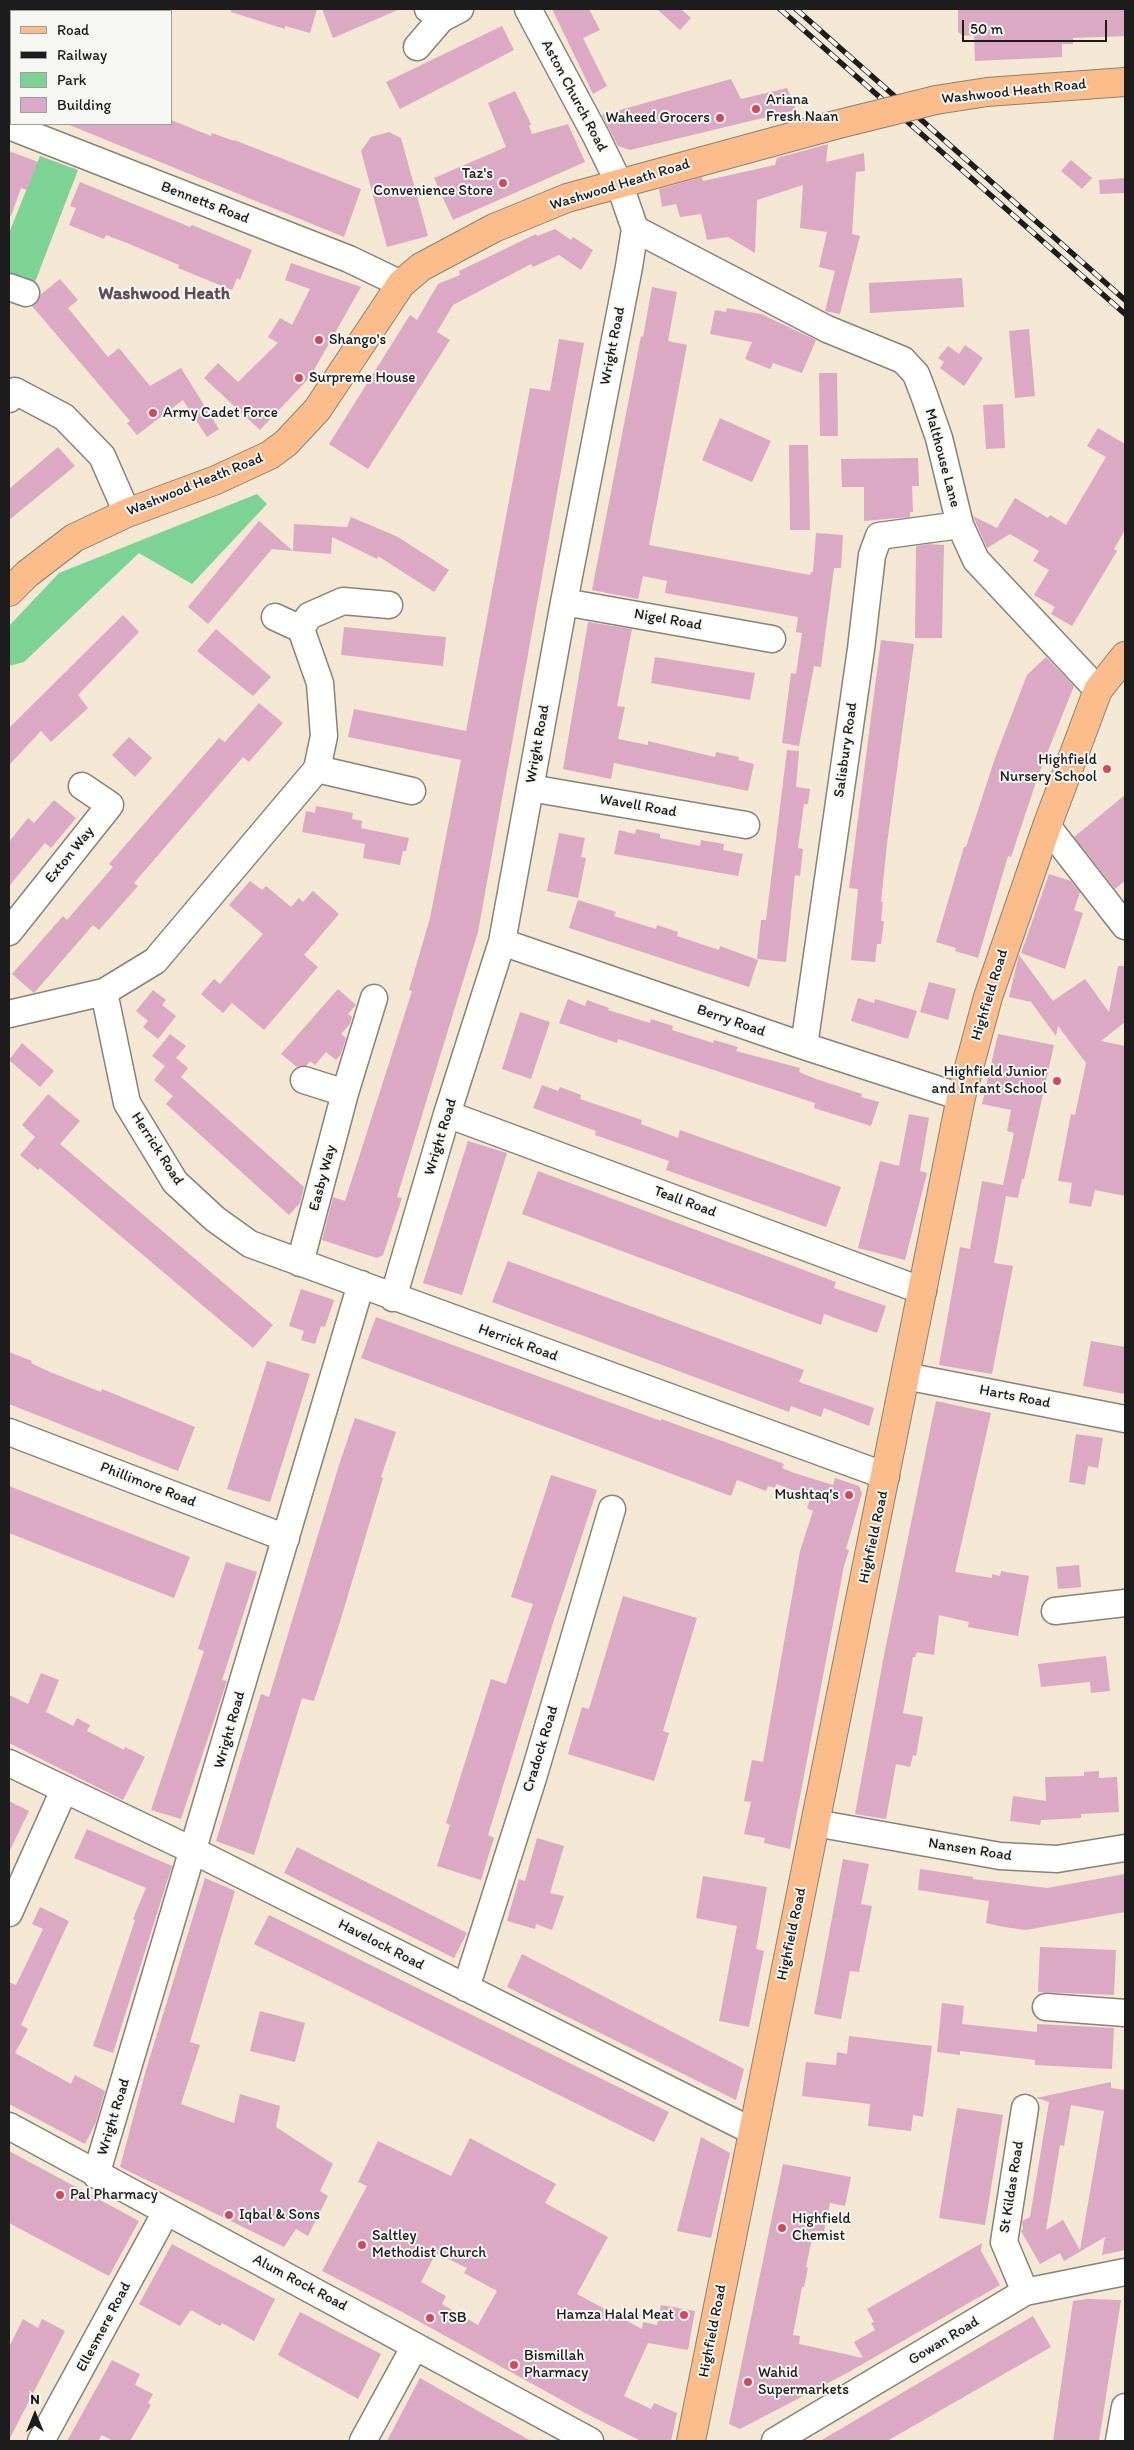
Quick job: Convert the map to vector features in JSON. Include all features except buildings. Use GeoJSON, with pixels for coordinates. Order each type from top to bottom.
{"type":"FeatureCollection","features":[{"type":"Feature","properties":{"kind":"main road","name":"Washwood Heath Road"},"geometry":{"type":"LineString","coordinates":[[9,592],[27,574],[74,538],[127,513],[216,480],[270,454],[286,443],[317,410],[401,284],[421,267],[494,228],[567,198],[835,125],[936,100],[987,92],[1125,82]]}},
{"type":"Feature","properties":{"kind":"main road","name":"Highfield Road"},"geometry":{"type":"LineString","coordinates":[[691,2441],[961,1096],[988,997],[1047,826],[1098,690],[1125,656]]}},
{"type":"Feature","properties":{"kind":"street","name":"Aston Church Road"},"geometry":{"type":"LineString","coordinates":[[528,9],[619,183]]}},
{"type":"Feature","properties":{"kind":"street"},"geometry":{"type":"LineString","coordinates":[[417,47],[443,12]]}},
{"type":"Feature","properties":{"kind":"street","name":"Bennetts Road"},"geometry":{"type":"LineString","coordinates":[[9,126],[348,260],[401,284]]}},
{"type":"Feature","properties":{"kind":"street","name":"Wright Road"},"geometry":{"type":"LineString","coordinates":[[393,1298],[447,1114],[502,942],[635,229],[619,183]]}},
{"type":"Feature","properties":{"kind":"street","name":"Malthouse Lane"},"geometry":{"type":"LineString","coordinates":[[635,229],[827,329],[903,360],[916,374],[939,438],[945,470],[960,525],[976,560],[1098,690]]}},
{"type":"Feature","properties":{"kind":"street"},"geometry":{"type":"LineString","coordinates":[[11,387],[64,417],[102,456],[127,513]]}},
{"type":"Feature","properties":{"kind":"street","name":"Salisbury Road"},"geometry":{"type":"LineString","coordinates":[[804,1046],[861,649],[872,555],[879,536],[960,525]]}},
{"type":"Feature","properties":{"kind":"street"},"geometry":{"type":"LineString","coordinates":[[301,629],[309,616],[343,601],[389,605]]}},
{"type":"Feature","properties":{"kind":"street","name":"Nigel Road"},"geometry":{"type":"LineString","coordinates":[[564,602],[772,639]]}},
{"type":"Feature","properties":{"kind":"street"},"geometry":{"type":"LineString","coordinates":[[9,1014],[104,992],[156,961],[316,769],[324,736],[320,684],[301,629],[276,617]]}},
{"type":"Feature","properties":{"kind":"street"},"geometry":{"type":"LineString","coordinates":[[316,769],[412,790]]}},
{"type":"Feature","properties":{"kind":"street","name":"Exton Way"},"geometry":{"type":"LineString","coordinates":[[9,932],[110,805],[82,786]]}},
{"type":"Feature","properties":{"kind":"street","name":"Wavell Road"},"geometry":{"type":"LineString","coordinates":[[530,788],[746,824]]}},
{"type":"Feature","properties":{"kind":"street"},"geometry":{"type":"LineString","coordinates":[[1047,826],[1125,926]]}},
{"type":"Feature","properties":{"kind":"street","name":"Berry Road"},"geometry":{"type":"LineString","coordinates":[[502,942],[804,1046],[961,1096]]}},
{"type":"Feature","properties":{"kind":"street","name":"Herrick Road"},"geometry":{"type":"LineString","coordinates":[[104,992],[127,1103],[175,1182],[215,1220],[250,1244],[361,1284],[393,1298],[886,1476]]}},
{"type":"Feature","properties":{"kind":"street","name":"Easby Way"},"geometry":{"type":"LineString","coordinates":[[300,1263],[345,1093],[374,998]]}},
{"type":"Feature","properties":{"kind":"street"},"geometry":{"type":"LineString","coordinates":[[304,1080],[345,1093]]}},
{"type":"Feature","properties":{"kind":"street","name":"Teall Road"},"geometry":{"type":"LineString","coordinates":[[447,1114],[923,1291]]}},
{"type":"Feature","properties":{"kind":"street","name":"Wright Road"},"geometry":{"type":"LineString","coordinates":[[96,2174],[194,1851],[361,1284]]}},
{"type":"Feature","properties":{"kind":"street","name":"Harts Road"},"geometry":{"type":"LineString","coordinates":[[905,1376],[1125,1419]]}},
{"type":"Feature","properties":{"kind":"street","name":"Phillimore Road"},"geometry":{"type":"LineString","coordinates":[[9,1432],[286,1538]]}},
{"type":"Feature","properties":{"kind":"street","name":"Cradock Road"},"geometry":{"type":"LineString","coordinates":[[466,1988],[533,1778],[612,1509]]}},
{"type":"Feature","properties":{"kind":"street"},"geometry":{"type":"LineString","coordinates":[[1055,1611],[1125,1603]]}},
{"type":"Feature","properties":{"kind":"street","name":"Havelock Road"},"geometry":{"type":"LineString","coordinates":[[9,1763],[194,1851],[752,2131]]}},
{"type":"Feature","properties":{"kind":"street"},"geometry":{"type":"LineString","coordinates":[[9,1913],[64,1790]]}},
{"type":"Feature","properties":{"kind":"street","name":"Nansen Road"},"geometry":{"type":"LineString","coordinates":[[815,1823],[1000,1856],[1057,1859],[1125,1848]]}},
{"type":"Feature","properties":{"kind":"street"},"geometry":{"type":"LineString","coordinates":[[1046,2007],[1125,2013]]}},
{"type":"Feature","properties":{"kind":"street","name":"St Kildas Road"},"geometry":{"type":"LineString","coordinates":[[1025,2108],[1004,2242],[1026,2292]]}},
{"type":"Feature","properties":{"kind":"street","name":"Alum Rock Road"},"geometry":{"type":"LineString","coordinates":[[9,2126],[590,2441]]}},
{"type":"Feature","properties":{"kind":"street","name":"Ellesmere Road"},"geometry":{"type":"LineString","coordinates":[[41,2441],[166,2212]]}},
{"type":"Feature","properties":{"kind":"street","name":"Gowan Road"},"geometry":{"type":"LineString","coordinates":[[776,2441],[1026,2292],[1125,2272]]}},
{"type":"Feature","properties":{"kind":"street"},"geometry":{"type":"LineString","coordinates":[[362,2441],[415,2346]]}},
{"type":"Feature","properties":{"kind":"street"},"geometry":{"type":"LineString","coordinates":[[1119,2441],[1125,2407]]}},
{"type":"Feature","properties":{"kind":"green space"},"geometry":{"type":"Polygon","coordinates":[[[40,156],[78,170],[32,290],[9,276],[9,233],[40,156]]]}},
{"type":"Feature","properties":{"kind":"green space"},"geometry":{"type":"Polygon","coordinates":[[[257,494],[267,504],[192,584],[139,553],[24,662],[9,666],[9,626],[59,573],[257,494]]]}},
{"type":"Feature","properties":{"kind":"railway"},"geometry":{"type":"LineString","coordinates":[[780,9],[1125,314]]}},
{"type":"Feature","properties":{"kind":"railway"},"geometry":{"type":"LineString","coordinates":[[796,9],[1125,300]]}},
{"type":"Feature","properties":{"kind":"place","name":"Ariana Fresh Naan"},"geometry":{"type":"Point","coordinates":[756,109]}},
{"type":"Feature","properties":{"kind":"place","name":"Waheed Grocers"},"geometry":{"type":"Point","coordinates":[720,118]}},
{"type":"Feature","properties":{"kind":"place","name":"Taz's Convenience Store"},"geometry":{"type":"Point","coordinates":[503,183]}},
{"type":"Feature","properties":{"kind":"place","name":"Shango's"},"geometry":{"type":"Point","coordinates":[319,340]}},
{"type":"Feature","properties":{"kind":"place","name":"Surpreme House"},"geometry":{"type":"Point","coordinates":[299,378]}},
{"type":"Feature","properties":{"kind":"place","name":"Army Cadet Force"},"geometry":{"type":"Point","coordinates":[153,413]}},
{"type":"Feature","properties":{"kind":"place","name":"Highfield Nursery School"},"geometry":{"type":"Point","coordinates":[1107,769]}},
{"type":"Feature","properties":{"kind":"place","name":"Highfield Junior and Infant School"},"geometry":{"type":"Point","coordinates":[1057,1081]}},
{"type":"Feature","properties":{"kind":"place","name":"Mushtaq's"},"geometry":{"type":"Point","coordinates":[849,1495]}},
{"type":"Feature","properties":{"kind":"place","name":"Pal Pharmacy"},"geometry":{"type":"Point","coordinates":[60,2195]}},
{"type":"Feature","properties":{"kind":"place","name":"Iqbal & Sons"},"geometry":{"type":"Point","coordinates":[229,2215]}},
{"type":"Feature","properties":{"kind":"place","name":"Highfield Chemist"},"geometry":{"type":"Point","coordinates":[782,2228]}},
{"type":"Feature","properties":{"kind":"place","name":"Saltley Methodist Church"},"geometry":{"type":"Point","coordinates":[362,2245]}},
{"type":"Feature","properties":{"kind":"place","name":"Hamza Halal Meat"},"geometry":{"type":"Point","coordinates":[684,2315]}},
{"type":"Feature","properties":{"kind":"place","name":"TSB"},"geometry":{"type":"Point","coordinates":[430,2318]}},
{"type":"Feature","properties":{"kind":"place","name":"Bismillah Pharmacy"},"geometry":{"type":"Point","coordinates":[514,2365]}},
{"type":"Feature","properties":{"kind":"place","name":"Wahid Supermarkets"},"geometry":{"type":"Point","coordinates":[748,2382]}},
{"type":"Feature","properties":{"kind":"district","name":"Washwood Heath"},"geometry":{"type":"Point","coordinates":[164,294]}}]}
